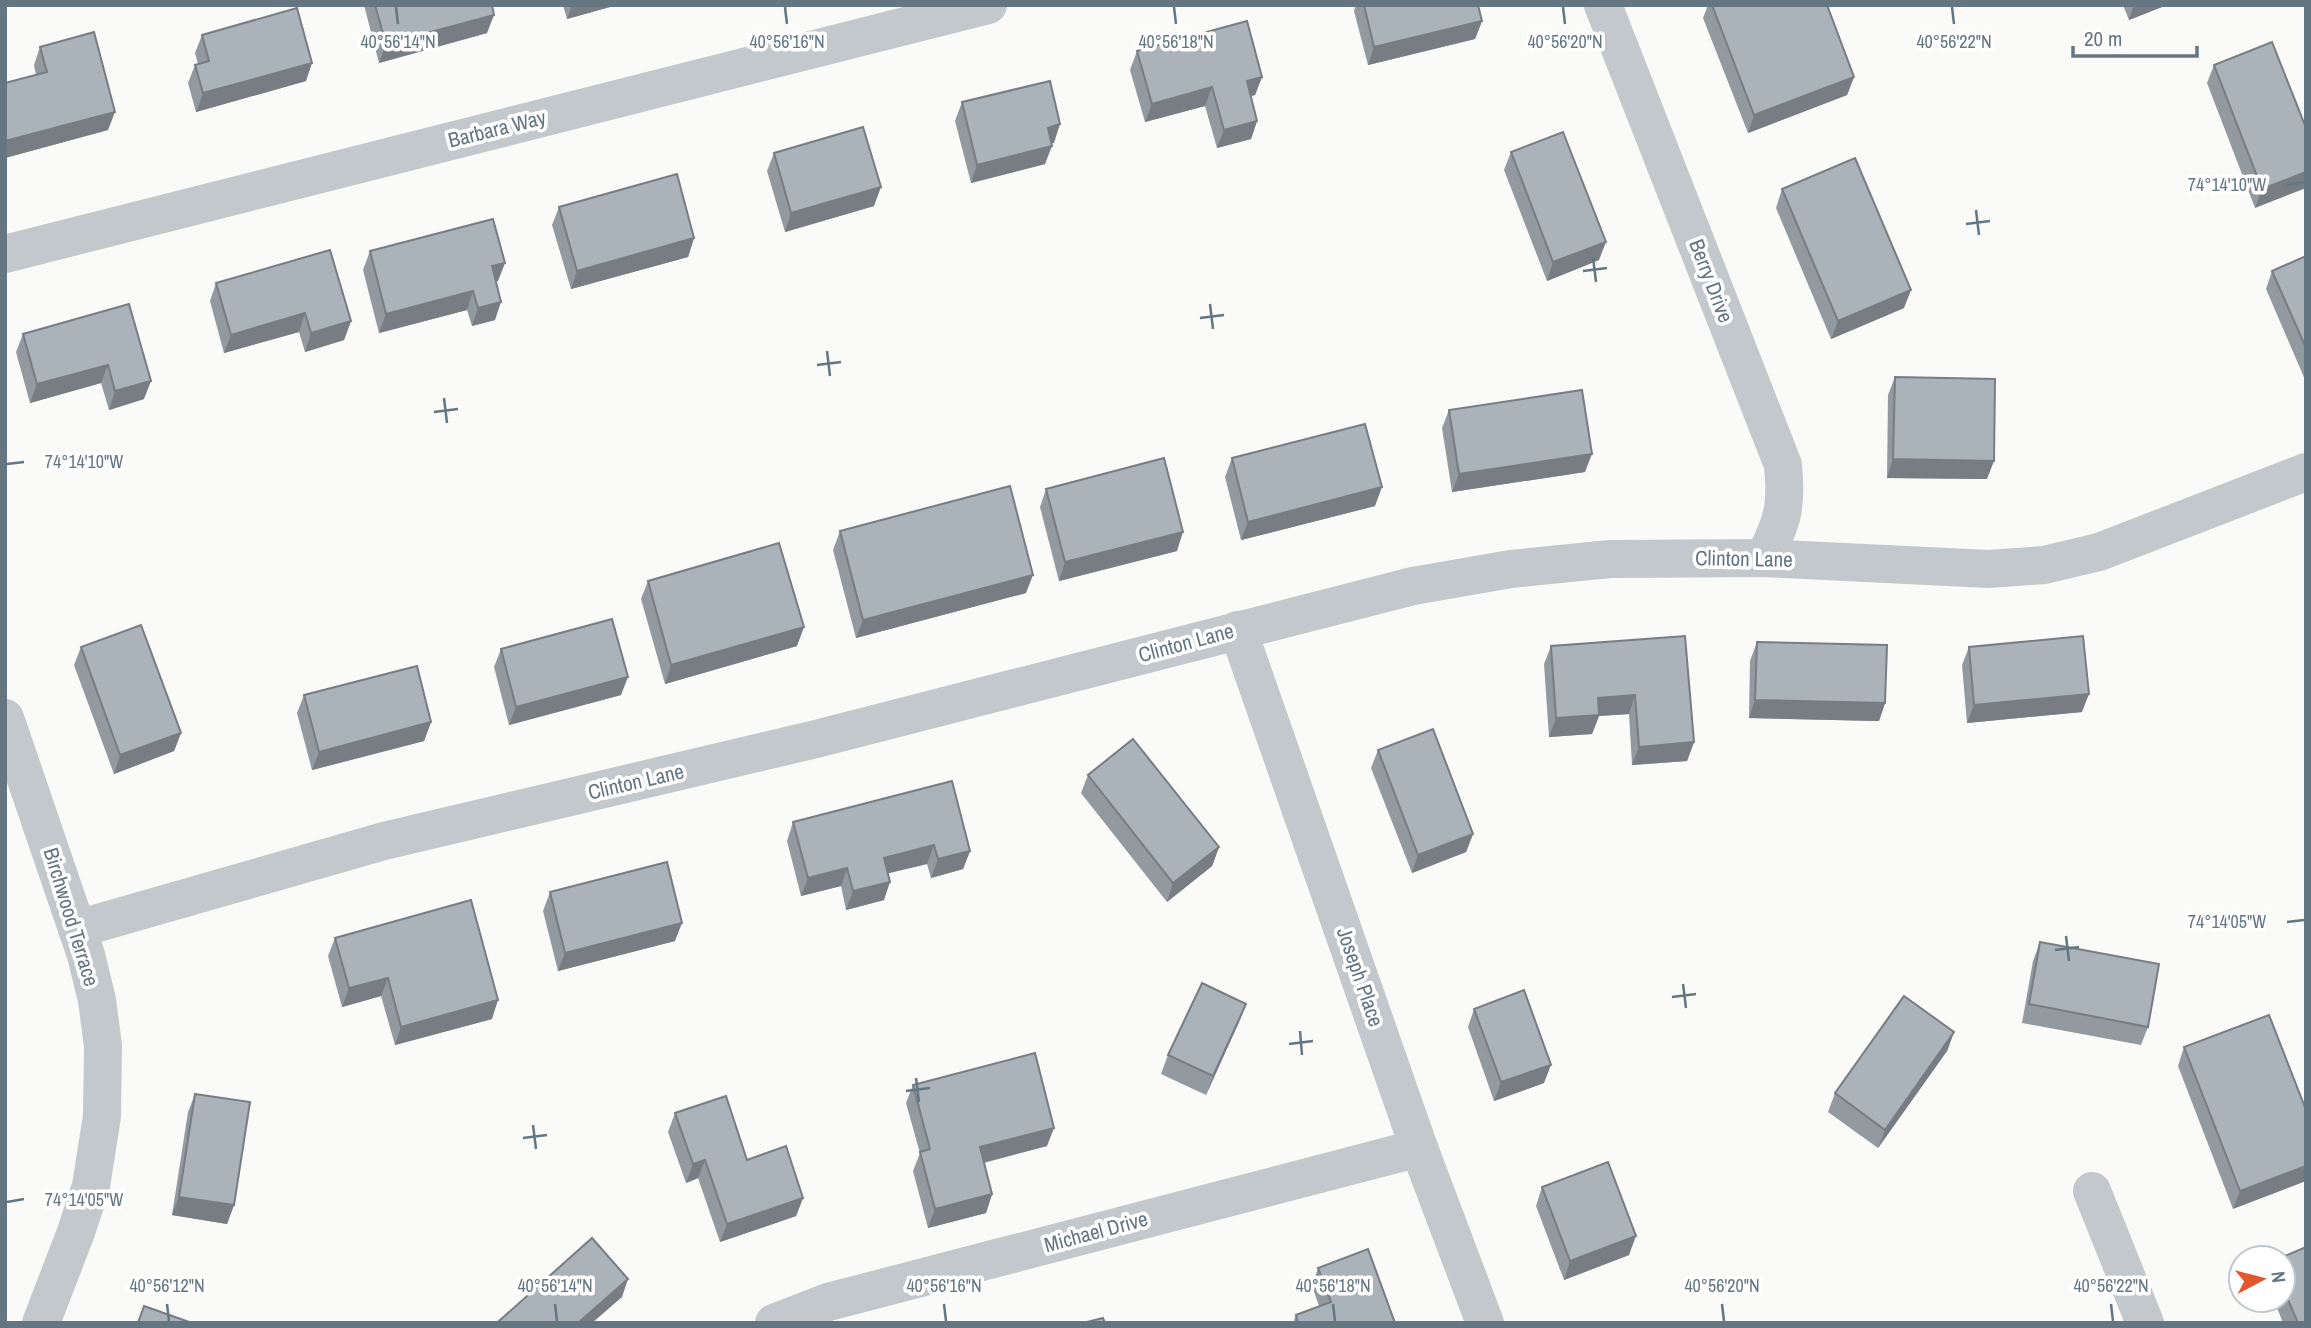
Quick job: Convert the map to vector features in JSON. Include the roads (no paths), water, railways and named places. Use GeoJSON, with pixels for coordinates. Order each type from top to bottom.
{"type":"FeatureCollection","features":[{"type":"Feature","properties":{"kind":"street","name":"Barbara Way"},"geometry":{"type":"LineString","coordinates":[[5,254],[989,5]]}},
{"type":"Feature","properties":{"kind":"street","name":"Berry Drive"},"geometry":{"type":"LineString","coordinates":[[1603,5],[1783,464],[1786,497],[1779,529],[1764,558]]}},
{"type":"Feature","properties":{"kind":"street","name":"Clinton Lane"},"geometry":{"type":"LineString","coordinates":[[77,929],[384,841],[816,739],[1413,586],[1511,569],[1609,559],[1764,558],[1989,569],[2044,565],[2099,552],[2306,472]]}},
{"type":"Feature","properties":{"kind":"street","name":"Joseph Place"},"geometry":{"type":"LineString","coordinates":[[1238,630],[1419,1148],[1485,1323]]}},
{"type":"Feature","properties":{"kind":"street","name":"Birchwood Terrace"},"geometry":{"type":"LineString","coordinates":[[5,718],[77,929],[97,1000],[103,1046],[102,1116],[91,1186],[41,1323]]}},
{"type":"Feature","properties":{"kind":"street","name":"Michael Drive"},"geometry":{"type":"LineString","coordinates":[[774,1323],[828,1302],[1419,1148]]}},
{"type":"Feature","properties":{"kind":"street"},"geometry":{"type":"LineString","coordinates":[[2092,1191],[2145,1323]]}}]}
